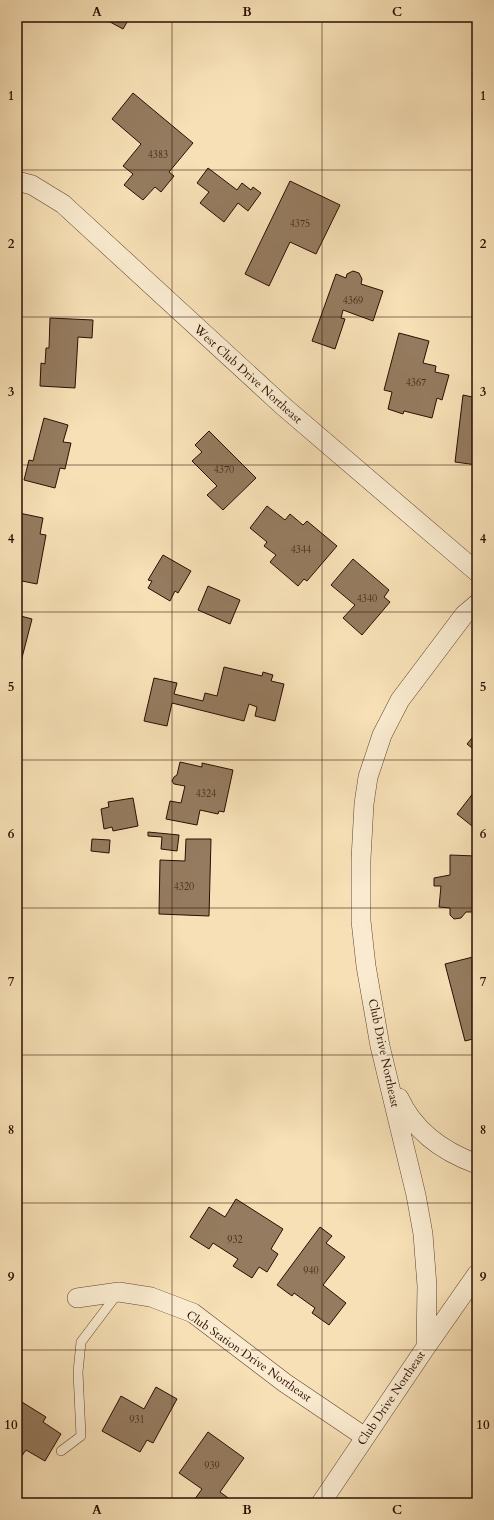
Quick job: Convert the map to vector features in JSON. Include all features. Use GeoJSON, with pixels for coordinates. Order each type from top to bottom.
{"type":"FeatureCollection","features":[{"type":"Feature","properties":{"kind":"street","name":"West Club Drive Northeast"},"geometry":{"type":"LineString","coordinates":[[17,182],[32,185],[63,204],[283,406],[477,572]]}},
{"type":"Feature","properties":{"kind":"street","name":"Club Drive Northeast"},"geometry":{"type":"LineString","coordinates":[[321,1503],[426,1347],[427,1286],[423,1234],[416,1195],[380,1046],[372,1003],[361,921],[361,859],[364,804],[368,777],[382,735],[400,700],[464,615],[477,604]]}},
{"type":"Feature","properties":{"kind":"street"},"geometry":{"type":"LineString","coordinates":[[388,1075],[401,1103],[419,1128],[435,1143],[455,1155],[477,1164]]}},
{"type":"Feature","properties":{"kind":"street"},"geometry":{"type":"LineString","coordinates":[[426,1347],[477,1274]]}},
{"type":"Feature","properties":{"kind":"street","name":"Club Station Drive Northeast"},"geometry":{"type":"LineString","coordinates":[[77,1298],[119,1292],[151,1297],[193,1313],[285,1383],[365,1437]]}},
{"type":"Feature","properties":{"kind":"lane"},"geometry":{"type":"LineString","coordinates":[[61,1451],[82,1436],[78,1372],[81,1342],[119,1292]]}},
{"type":"Feature","properties":{"kind":"building"},"geometry":{"type":"Polygon","coordinates":[[[101,17],[130,17],[123,29],[101,17]]]}},
{"type":"Feature","properties":{"kind":"building"},"geometry":{"type":"Polygon","coordinates":[[[133,93],[193,143],[169,172],[174,176],[161,192],[155,187],[143,200],[124,185],[133,174],[123,166],[141,144],[112,119],[133,93]]]}},
{"type":"Feature","properties":{"kind":"building"},"geometry":{"type":"Polygon","coordinates":[[[208,168],[237,190],[242,183],[251,190],[253,187],[261,193],[248,211],[238,203],[224,222],[200,203],[209,192],[197,183],[208,168]]]}},
{"type":"Feature","properties":{"kind":"building"},"geometry":{"type":"Polygon","coordinates":[[[290,181],[340,205],[316,254],[290,242],[269,286],[245,274],[290,181]]]}},
{"type":"Feature","properties":{"kind":"building"},"geometry":{"type":"Polygon","coordinates":[[[353,271],[359,273],[362,279],[361,284],[383,291],[373,321],[343,310],[341,318],[345,319],[335,349],[312,341],[336,274],[346,278],[347,274],[353,271]]]}},
{"type":"Feature","properties":{"kind":"building"},"geometry":{"type":"Polygon","coordinates":[[[50,318],[93,320],[92,338],[78,337],[75,388],[40,386],[41,363],[45,364],[46,348],[49,348],[50,318]]]}},
{"type":"Feature","properties":{"kind":"building"},"geometry":{"type":"Polygon","coordinates":[[[399,333],[429,341],[423,363],[436,366],[435,372],[449,375],[442,400],[437,398],[432,418],[404,411],[403,414],[388,409],[392,392],[384,390],[399,333]]]}},
{"type":"Feature","properties":{"kind":"building"},"geometry":{"type":"Polygon","coordinates":[[[463,395],[477,398],[477,465],[455,462],[463,395]]]}},
{"type":"Feature","properties":{"kind":"building"},"geometry":{"type":"Polygon","coordinates":[[[44,418],[68,425],[63,442],[71,443],[65,469],[60,468],[55,488],[24,480],[29,460],[33,461],[44,418]]]}},
{"type":"Feature","properties":{"kind":"building"},"geometry":{"type":"Polygon","coordinates":[[[209,431],[256,478],[223,510],[207,495],[217,486],[192,461],[202,452],[195,445],[209,431]]]}},
{"type":"Feature","properties":{"kind":"building"},"geometry":{"type":"Polygon","coordinates":[[[267,506],[285,520],[290,514],[303,525],[307,521],[337,546],[307,581],[304,579],[298,586],[270,562],[276,555],[264,546],[267,542],[250,528],[267,506]]]}},
{"type":"Feature","properties":{"kind":"building"},"geometry":{"type":"Polygon","coordinates":[[[19,513],[43,518],[40,534],[46,535],[37,584],[17,580],[17,525],[19,513]]]}},
{"type":"Feature","properties":{"kind":"building"},"geometry":{"type":"Polygon","coordinates":[[[163,555],[191,571],[178,593],[175,591],[170,601],[148,588],[152,581],[148,580],[163,555]]]}},
{"type":"Feature","properties":{"kind":"building"},"geometry":{"type":"Polygon","coordinates":[[[353,559],[389,590],[384,597],[390,602],[362,635],[343,618],[355,605],[331,585],[353,559]]]}},
{"type":"Feature","properties":{"kind":"building"},"geometry":{"type":"Polygon","coordinates":[[[208,586],[240,600],[230,624],[198,610],[208,586]]]}},
{"type":"Feature","properties":{"kind":"building"},"geometry":{"type":"Polygon","coordinates":[[[17,615],[32,619],[17,677],[17,615]]]}},
{"type":"Feature","properties":{"kind":"building"},"geometry":{"type":"Polygon","coordinates":[[[224,667],[262,676],[263,672],[273,675],[271,681],[284,684],[275,721],[255,716],[257,707],[249,704],[244,721],[172,703],[167,726],[144,721],[154,678],[177,683],[174,694],[203,701],[205,693],[217,696],[224,667]]]}},
{"type":"Feature","properties":{"kind":"building"},"geometry":{"type":"Polygon","coordinates":[[[477,732],[477,752],[467,744],[477,732]]]}},
{"type":"Feature","properties":{"kind":"building"},"geometry":{"type":"Polygon","coordinates":[[[180,762],[202,767],[202,763],[233,770],[224,812],[219,811],[218,814],[200,810],[197,825],[166,819],[170,801],[181,803],[185,786],[174,784],[172,781],[177,775],[180,762]]]}},
{"type":"Feature","properties":{"kind":"building"},"geometry":{"type":"Polygon","coordinates":[[[474,792],[477,794],[477,830],[457,814],[474,792]]]}},
{"type":"Feature","properties":{"kind":"building"},"geometry":{"type":"Polygon","coordinates":[[[133,798],[138,826],[113,831],[112,827],[104,829],[101,809],[109,807],[108,802],[133,798]]]}},
{"type":"Feature","properties":{"kind":"building"},"geometry":{"type":"Polygon","coordinates":[[[148,832],[179,835],[177,851],[161,849],[162,837],[148,836],[148,832]]]}},
{"type":"Feature","properties":{"kind":"building"},"geometry":{"type":"Polygon","coordinates":[[[92,839],[110,840],[109,853],[91,851],[92,839]]]}},
{"type":"Feature","properties":{"kind":"building"},"geometry":{"type":"Polygon","coordinates":[[[186,839],[211,839],[209,916],[159,914],[160,860],[185,861],[186,839]]]}},
{"type":"Feature","properties":{"kind":"building"},"geometry":{"type":"Polygon","coordinates":[[[450,855],[476,856],[477,912],[466,912],[461,918],[454,919],[450,915],[450,908],[439,907],[441,886],[434,886],[434,878],[450,875],[450,855]]]}},
{"type":"Feature","properties":{"kind":"building"},"geometry":{"type":"Polygon","coordinates":[[[477,956],[477,1038],[465,1041],[445,964],[477,956]]]}},
{"type":"Feature","properties":{"kind":"building"},"geometry":{"type":"Polygon","coordinates":[[[236,1199],[283,1229],[271,1249],[278,1254],[267,1272],[259,1267],[252,1278],[233,1266],[238,1259],[213,1243],[209,1249],[190,1237],[209,1207],[225,1217],[236,1199]]]}},
{"type":"Feature","properties":{"kind":"building"},"geometry":{"type":"Polygon","coordinates":[[[320,1227],[332,1236],[326,1243],[345,1257],[323,1285],[346,1303],[329,1325],[312,1313],[315,1308],[294,1293],[292,1296],[277,1285],[320,1227]]]}},
{"type":"Feature","properties":{"kind":"building"},"geometry":{"type":"Polygon","coordinates":[[[156,1387],[177,1399],[153,1443],[147,1440],[140,1452],[102,1431],[121,1396],[144,1409],[156,1387]]]}},
{"type":"Feature","properties":{"kind":"building"},"geometry":{"type":"Polygon","coordinates":[[[17,1399],[46,1417],[43,1422],[61,1434],[45,1461],[26,1450],[21,1457],[17,1454],[17,1399]]]}},
{"type":"Feature","properties":{"kind":"building"},"geometry":{"type":"Polygon","coordinates":[[[208,1432],[244,1458],[220,1492],[231,1500],[229,1503],[192,1503],[202,1489],[179,1473],[208,1432]]]}}]}
